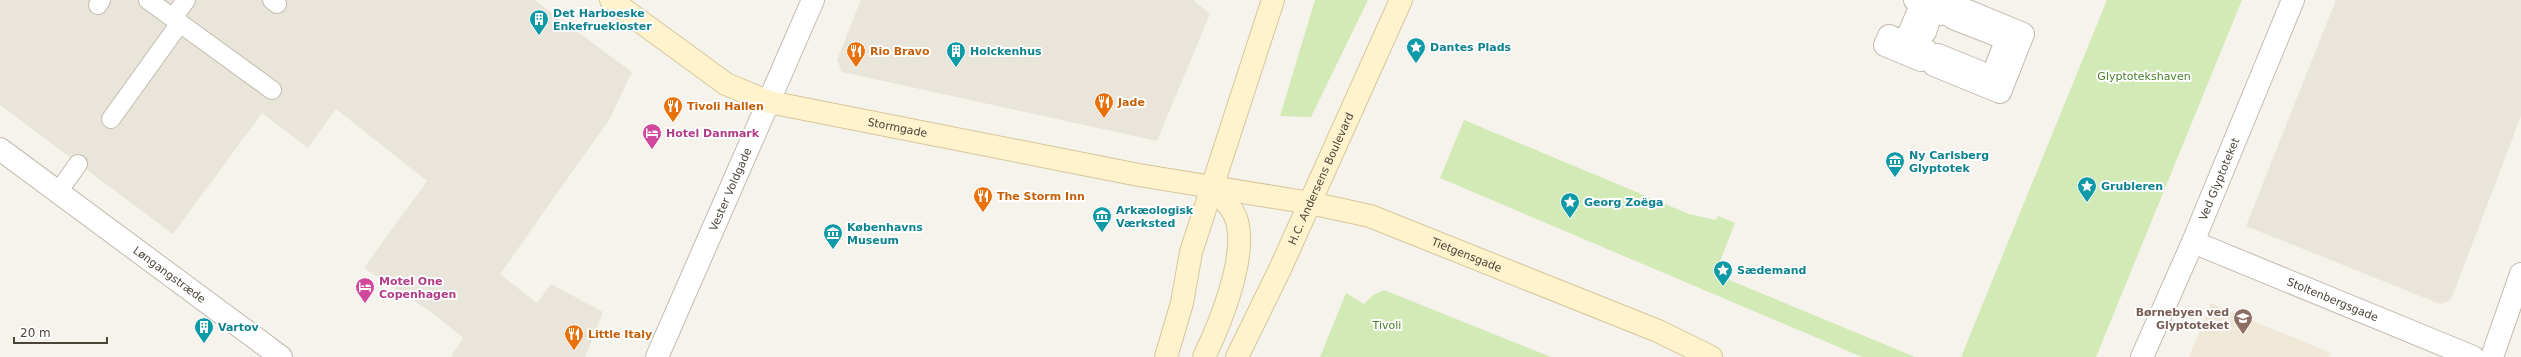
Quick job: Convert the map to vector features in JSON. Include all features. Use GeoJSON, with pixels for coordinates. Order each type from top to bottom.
{"type":"FeatureCollection","features":[{"type":"Feature","properties":{"kind":"street","name":"Stormgade"},"geometry":{"type":"LineString","coordinates":[[611,0],[726,84],[769,102],[1212,187]]}},
{"type":"Feature","properties":{"kind":"street","name":"Vester Voldgade"},"geometry":{"type":"LineString","coordinates":[[657,357],[813,0]]}},
{"type":"Feature","properties":{"kind":"street"},"geometry":{"type":"LineString","coordinates":[[1166,357],[1182,303],[1191,252],[1273,0]]}},
{"type":"Feature","properties":{"kind":"street","name":"H.C. Andersens Boulevard"},"geometry":{"type":"LineString","coordinates":[[1237,357],[1310,203],[1401,0]]}},
{"type":"Feature","properties":{"kind":"street"},"geometry":{"type":"LineString","coordinates":[[1915,0],[1922,3],[1905,42],[1889,36],[1885,46],[1922,60],[1926,50],[1912,44],[1918,29],[1925,32],[1928,23],[1923,21],[1928,8],[1941,14],[1946,2],[1941,0]]}},
{"type":"Feature","properties":{"kind":"street","name":"Ved Glyptoteket"},"geometry":{"type":"LineString","coordinates":[[2142,357],[2193,242],[2293,0]]}},
{"type":"Feature","properties":{"kind":"street"},"geometry":{"type":"LineString","coordinates":[[1958,8],[2023,34],[2000,92],[1934,65],[1938,55],[1992,77],[2007,40],[1953,18],[1958,8]]}},
{"type":"Feature","properties":{"kind":"street","name":"Løngangstræde"},"geometry":{"type":"LineString","coordinates":[[0,149],[281,357]]}},
{"type":"Feature","properties":{"kind":"street"},"geometry":{"type":"LineString","coordinates":[[1204,357],[1226,306],[1236,259],[1239,234],[1237,221],[1232,208],[1212,187]]}},
{"type":"Feature","properties":{"kind":"street","name":"Tietgensgade"},"geometry":{"type":"LineString","coordinates":[[1212,187],[1310,203],[1383,219],[1658,331],[1708,356]]}},
{"type":"Feature","properties":{"kind":"street","name":"Stoltenbergsgade"},"geometry":{"type":"LineString","coordinates":[[2193,242],[2472,357]]}},
{"type":"Feature","properties":{"kind":"street"},"geometry":{"type":"LineString","coordinates":[[2492,357],[2521,274]]}},
{"type":"Feature","properties":{"kind":"lane"},"geometry":{"type":"LineString","coordinates":[[148,0],[272,90]]}},
{"type":"Feature","properties":{"kind":"lane"},"geometry":{"type":"LineString","coordinates":[[111,120],[177,21],[186,0]]}},
{"type":"Feature","properties":{"kind":"lane"},"geometry":{"type":"LineString","coordinates":[[58,192],[78,164]]}},
{"type":"Feature","properties":{"kind":"shaded area"},"geometry":{"type":"Polygon","coordinates":[[[0,0],[534,0],[632,72],[609,120],[500,274],[537,303],[551,284],[603,312],[585,357],[451,357],[463,338],[434,314],[364,268],[427,181],[336,109],[308,148],[262,113],[173,234],[0,105],[0,0]]]}},
{"type":"Feature","properties":{"kind":"shaded area","name":"Holckenhus"},"geometry":{"type":"Polygon","coordinates":[[[861,0],[1193,0],[1210,14],[1157,141],[842,72],[837,60],[861,0]]]}},
{"type":"Feature","properties":{"kind":"shaded area"},"geometry":{"type":"Polygon","coordinates":[[[2336,0],[2521,0],[2521,116],[2451,300],[2440,304],[2246,226],[2336,0]]]}},
{"type":"Feature","properties":{"kind":"shaded area","name":"Børnebyen ved Glyptoteket"},"geometry":{"type":"Polygon","coordinates":[[[2211,303],[2331,353],[2328,357],[2189,357],[2211,303]]]}},
{"type":"Feature","properties":{"kind":"green space"},"geometry":{"type":"Polygon","coordinates":[[[1315,0],[1368,0],[1311,117],[1280,116],[1315,0]]]}},
{"type":"Feature","properties":{"kind":"green space","name":"Glyptotekshaven"},"geometry":{"type":"Polygon","coordinates":[[[2107,0],[2242,0],[2096,357],[1961,357],[2107,0]]]}},
{"type":"Feature","properties":{"kind":"green space"},"geometry":{"type":"Polygon","coordinates":[[[1464,120],[1689,214],[1716,220],[1718,216],[1735,223],[1715,274],[1915,357],[1862,357],[1440,178],[1464,120]]]}},
{"type":"Feature","properties":{"kind":"green space","name":"Tivoli"},"geometry":{"type":"Polygon","coordinates":[[[1384,290],[1551,357],[1320,357],[1346,293],[1364,304],[1373,295],[1384,290]]]}},
{"type":"Feature","properties":{"kind":"place","name":"Det Harboeske Enkefruekloster"},"geometry":{"type":"Point","coordinates":[539,36]}},
{"type":"Feature","properties":{"kind":"place","name":"Dantes Plads"},"geometry":{"type":"Point","coordinates":[1416,64]}},
{"type":"Feature","properties":{"kind":"place","name":"Rio Bravo"},"geometry":{"type":"Point","coordinates":[856,68]}},
{"type":"Feature","properties":{"kind":"place","name":"Holckenhus"},"geometry":{"type":"Point","coordinates":[956,68]}},
{"type":"Feature","properties":{"kind":"place","name":"Jade"},"geometry":{"type":"Point","coordinates":[1104,119]}},
{"type":"Feature","properties":{"kind":"place","name":"Tivoli Hallen"},"geometry":{"type":"Point","coordinates":[673,123]}},
{"type":"Feature","properties":{"kind":"place","name":"Hotel Danmark"},"geometry":{"type":"Point","coordinates":[652,150]}},
{"type":"Feature","properties":{"kind":"place","name":"Ny Carlsberg Glyptotek"},"geometry":{"type":"Point","coordinates":[1895,178]}},
{"type":"Feature","properties":{"kind":"place","name":"Grubleren"},"geometry":{"type":"Point","coordinates":[2087,203]}},
{"type":"Feature","properties":{"kind":"place","name":"The Storm Inn"},"geometry":{"type":"Point","coordinates":[983,213]}},
{"type":"Feature","properties":{"kind":"place","name":"Georg Zoëga"},"geometry":{"type":"Point","coordinates":[1570,219]}},
{"type":"Feature","properties":{"kind":"place","name":"Arkæologisk Værksted"},"geometry":{"type":"Point","coordinates":[1102,233]}},
{"type":"Feature","properties":{"kind":"place","name":"Københavns Museum"},"geometry":{"type":"Point","coordinates":[833,250]}},
{"type":"Feature","properties":{"kind":"place","name":"Sædemand"},"geometry":{"type":"Point","coordinates":[1723,287]}},
{"type":"Feature","properties":{"kind":"place","name":"Motel One Copenhagen"},"geometry":{"type":"Point","coordinates":[365,304]}},
{"type":"Feature","properties":{"kind":"place","name":"Børnebyen ved Glyptoteket"},"geometry":{"type":"Point","coordinates":[2243,335]}},
{"type":"Feature","properties":{"kind":"place","name":"Vartov"},"geometry":{"type":"Point","coordinates":[204,344]}},
{"type":"Feature","properties":{"kind":"place","name":"Little Italy"},"geometry":{"type":"Point","coordinates":[574,351]}}]}
